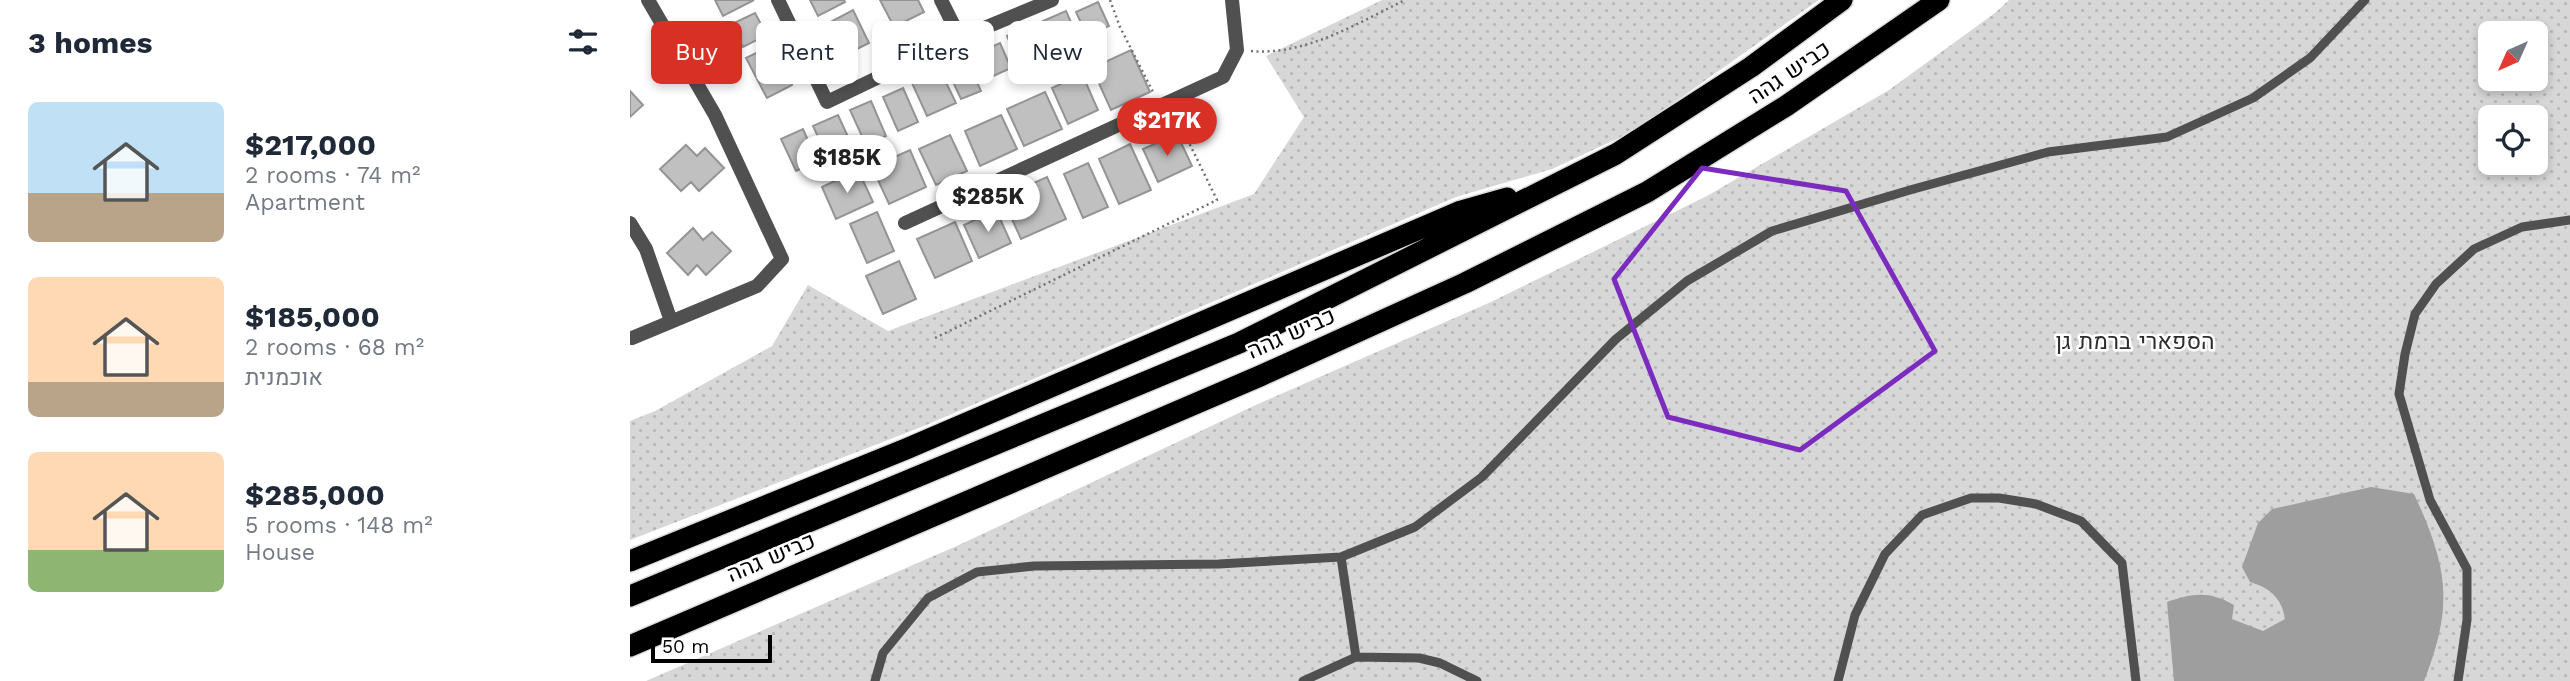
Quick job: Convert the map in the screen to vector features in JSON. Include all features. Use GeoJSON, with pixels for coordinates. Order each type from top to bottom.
{"type":"FeatureCollection","features":[{"type":"Feature","properties":{"kind":"highway","name":"כביש גהה"},"geometry":{"type":"LineString","coordinates":[[630,596],[1240,343],[1616,154],[1751,67],[1842,0]]}},
{"type":"Feature","properties":{"kind":"highway","name":"כביש גהה"},"geometry":{"type":"LineString","coordinates":[[630,646],[1247,382],[1465,283],[1647,192],[1786,106],[1938,0]]}},
{"type":"Feature","properties":{"kind":"highway"},"geometry":{"type":"LineString","coordinates":[[630,561],[906,449],[1461,211],[1556,184]]}},
{"type":"Feature","properties":{"kind":"street"},"geometry":{"type":"LineString","coordinates":[[632,338],[757,286],[782,259],[715,115],[648,0]]}},
{"type":"Feature","properties":{"kind":"street"},"geometry":{"type":"LineString","coordinates":[[778,0],[827,102],[872,80]]}},
{"type":"Feature","properties":{"kind":"street"},"geometry":{"type":"LineString","coordinates":[[941,0],[952,21]]}},
{"type":"Feature","properties":{"kind":"street"},"geometry":{"type":"LineString","coordinates":[[994,24],[1052,0]]}},
{"type":"Feature","properties":{"kind":"street"},"geometry":{"type":"LineString","coordinates":[[905,223],[1223,77],[1237,50],[1232,0]]}},
{"type":"Feature","properties":{"kind":"street"},"geometry":{"type":"LineString","coordinates":[[630,223],[646,249],[671,321]]}},
{"type":"Feature","properties":{"kind":"lane"},"geometry":{"type":"LineString","coordinates":[[876,681],[883,653],[928,598],[977,572],[1034,566],[1219,564],[1341,557],[1415,527],[1472,484],[1616,340],[1687,281],[1772,231],[2048,152],[2167,137],[2253,98],[2310,58],[2365,0]]}},
{"type":"Feature","properties":{"kind":"lane"},"geometry":{"type":"LineString","coordinates":[[2458,681],[2467,620],[2467,569],[2430,500],[2399,394],[2414,314],[2436,284],[2474,249],[2522,227],[2570,220]]}},
{"type":"Feature","properties":{"kind":"lane"},"geometry":{"type":"LineString","coordinates":[[1838,681],[1855,615],[1885,554],[1922,515],[1971,498],[1998,498],[2036,504],[2081,522],[2122,563],[2136,681]]}},
{"type":"Feature","properties":{"kind":"lane"},"geometry":{"type":"LineString","coordinates":[[1341,557],[1356,657]]}},
{"type":"Feature","properties":{"kind":"lane"},"geometry":{"type":"LineString","coordinates":[[1303,681],[1356,657],[1419,658],[1440,663],[1477,681]]}},
{"type":"Feature","properties":{"kind":"path"},"geometry":{"type":"LineString","coordinates":[[935,338],[1217,200],[1120,27],[1110,0]]}},
{"type":"Feature","properties":{"kind":"path"},"geometry":{"type":"LineString","coordinates":[[1237,50],[1271,53],[1330,37],[1405,0]]}},
{"type":"Feature","properties":{"kind":"highlighted area"},"geometry":{"type":"Polygon","coordinates":[[[1702,168],[1846,191],[1935,351],[1800,450],[1668,417],[1614,279],[1702,168]]]}},
{"type":"Feature","properties":{"kind":"green space"},"geometry":{"type":"Polygon","coordinates":[[[1382,0],[1819,0],[1634,131],[1552,169],[1456,197],[924,426],[630,540],[630,421],[655,411],[772,346],[808,285],[888,331],[1254,194],[1304,117],[1266,56],[1382,0]]]}},
{"type":"Feature","properties":{"kind":"green space","name":"הספארי ברמת גן"},"geometry":{"type":"Polygon","coordinates":[[[2009,0],[2570,0],[2570,681],[646,681],[959,545],[1258,404],[1491,302],[1707,196],[1889,90],[2009,0]]]}},
{"type":"Feature","properties":{"kind":"shaded area"},"geometry":{"type":"Polygon","coordinates":[[[2371,487],[2414,494],[2434,543],[2443,586],[2443,608],[2434,654],[2424,681],[2174,681],[2167,602],[2193,595],[2217,597],[2234,605],[2232,619],[2263,631],[2285,619],[2281,605],[2274,595],[2250,582],[2242,567],[2258,523],[2272,509],[2371,487]]]}},
{"type":"Feature","properties":{"kind":"building"},"geometry":{"type":"Polygon","coordinates":[[[715,0],[754,0],[723,16],[715,0]]]}},
{"type":"Feature","properties":{"kind":"building"},"geometry":{"type":"Polygon","coordinates":[[[810,0],[844,0],[845,2],[818,16],[810,0]]]}},
{"type":"Feature","properties":{"kind":"building"},"geometry":{"type":"Polygon","coordinates":[[[880,0],[918,0],[924,12],[906,21],[891,21],[880,0]]]}},
{"type":"Feature","properties":{"kind":"building"},"geometry":{"type":"Polygon","coordinates":[[[1098,2],[1107,21],[1080,21],[1076,12],[1098,2]]]}},
{"type":"Feature","properties":{"kind":"building"},"geometry":{"type":"Polygon","coordinates":[[[853,10],[869,43],[858,48],[858,21],[832,21],[853,10]]]}},
{"type":"Feature","properties":{"kind":"building"},"geometry":{"type":"Polygon","coordinates":[[[1066,11],[1070,21],[1043,21],[1066,11]]]}},
{"type":"Feature","properties":{"kind":"building"},"geometry":{"type":"Polygon","coordinates":[[[755,13],[759,21],[756,21],[756,40],[743,47],[742,21],[738,21],[755,13]]]}},
{"type":"Feature","properties":{"kind":"building"},"geometry":{"type":"Polygon","coordinates":[[[1000,43],[1008,61],[1008,69],[994,76],[994,46],[1000,43]]]}},
{"type":"Feature","properties":{"kind":"building"},"geometry":{"type":"Polygon","coordinates":[[[1131,50],[1150,92],[1111,110],[1099,84],[1107,84],[1107,61],[1131,50]]]}},
{"type":"Feature","properties":{"kind":"building"},"geometry":{"type":"Polygon","coordinates":[[[756,53],[756,77],[746,58],[756,53]]]}},
{"type":"Feature","properties":{"kind":"building"},"geometry":{"type":"Polygon","coordinates":[[[760,84],[792,84],[792,85],[767,98],[760,84]]]}},
{"type":"Feature","properties":{"kind":"building"},"geometry":{"type":"Polygon","coordinates":[[[912,84],[947,84],[956,103],[927,116],[912,84]]]}},
{"type":"Feature","properties":{"kind":"building"},"geometry":{"type":"Polygon","coordinates":[[[954,84],[978,84],[981,91],[961,99],[954,84]]]}},
{"type":"Feature","properties":{"kind":"building"},"geometry":{"type":"Polygon","coordinates":[[[1061,84],[1086,84],[1098,110],[1068,124],[1052,88],[1061,84]]]}},
{"type":"Feature","properties":{"kind":"building"},"geometry":{"type":"Polygon","coordinates":[[[903,88],[918,122],[898,131],[883,97],[903,88]]]}},
{"type":"Feature","properties":{"kind":"building"},"geometry":{"type":"Polygon","coordinates":[[[630,91],[643,105],[630,117],[630,91]]]}},
{"type":"Feature","properties":{"kind":"building"},"geometry":{"type":"Polygon","coordinates":[[[1045,92],[1062,129],[1024,146],[1007,109],[1045,92]]]}},
{"type":"Feature","properties":{"kind":"building"},"geometry":{"type":"Polygon","coordinates":[[[871,101],[886,136],[866,145],[850,110],[871,101]]]}},
{"type":"Feature","properties":{"kind":"building"},"geometry":{"type":"Polygon","coordinates":[[[838,115],[854,150],[829,161],[813,126],[838,115]]]}},
{"type":"Feature","properties":{"kind":"building"},"geometry":{"type":"Polygon","coordinates":[[[1001,115],[1017,149],[980,166],[965,131],[1001,115]]]}},
{"type":"Feature","properties":{"kind":"building"},"geometry":{"type":"Polygon","coordinates":[[[803,129],[817,161],[796,171],[781,139],[803,129]]]}},
{"type":"Feature","properties":{"kind":"building"},"geometry":{"type":"Polygon","coordinates":[[[1177,134],[1192,166],[1158,182],[1143,149],[1177,134]]]}},
{"type":"Feature","properties":{"kind":"building"},"geometry":{"type":"Polygon","coordinates":[[[950,135],[967,171],[936,185],[919,149],[950,135]]]}},
{"type":"Feature","properties":{"kind":"building"},"geometry":{"type":"Polygon","coordinates":[[[1130,144],[1151,190],[1119,204],[1099,159],[1130,144]]]}},
{"type":"Feature","properties":{"kind":"building"},"geometry":{"type":"Polygon","coordinates":[[[686,145],[697,156],[705,148],[724,168],[699,191],[691,182],[681,191],[660,169],[686,145]]]}},
{"type":"Feature","properties":{"kind":"building"},"geometry":{"type":"Polygon","coordinates":[[[910,150],[926,187],[889,204],[872,167],[910,150]]]}},
{"type":"Feature","properties":{"kind":"building"},"geometry":{"type":"Polygon","coordinates":[[[1088,163],[1108,207],[1083,218],[1064,174],[1088,163]]]}},
{"type":"Feature","properties":{"kind":"building"},"geometry":{"type":"Polygon","coordinates":[[[858,170],[873,202],[836,219],[822,187],[858,170]]]}},
{"type":"Feature","properties":{"kind":"building"},"geometry":{"type":"Polygon","coordinates":[[[1047,177],[1066,219],[1021,239],[1002,197],[1047,177]]]}},
{"type":"Feature","properties":{"kind":"building"},"geometry":{"type":"Polygon","coordinates":[[[996,210],[1011,243],[979,258],[964,225],[996,210]]]}},
{"type":"Feature","properties":{"kind":"building"},"geometry":{"type":"Polygon","coordinates":[[[877,212],[894,251],[867,263],[850,224],[877,212]]]}},
{"type":"Feature","properties":{"kind":"building"},"geometry":{"type":"Polygon","coordinates":[[[955,222],[972,261],[935,278],[917,239],[955,222]]]}},
{"type":"Feature","properties":{"kind":"building"},"geometry":{"type":"Polygon","coordinates":[[[693,228],[703,240],[712,232],[731,251],[706,275],[697,265],[688,275],[667,253],[693,228]]]}},
{"type":"Feature","properties":{"kind":"building"},"geometry":{"type":"Polygon","coordinates":[[[899,261],[916,299],[883,314],[866,276],[899,261]]]}}]}
